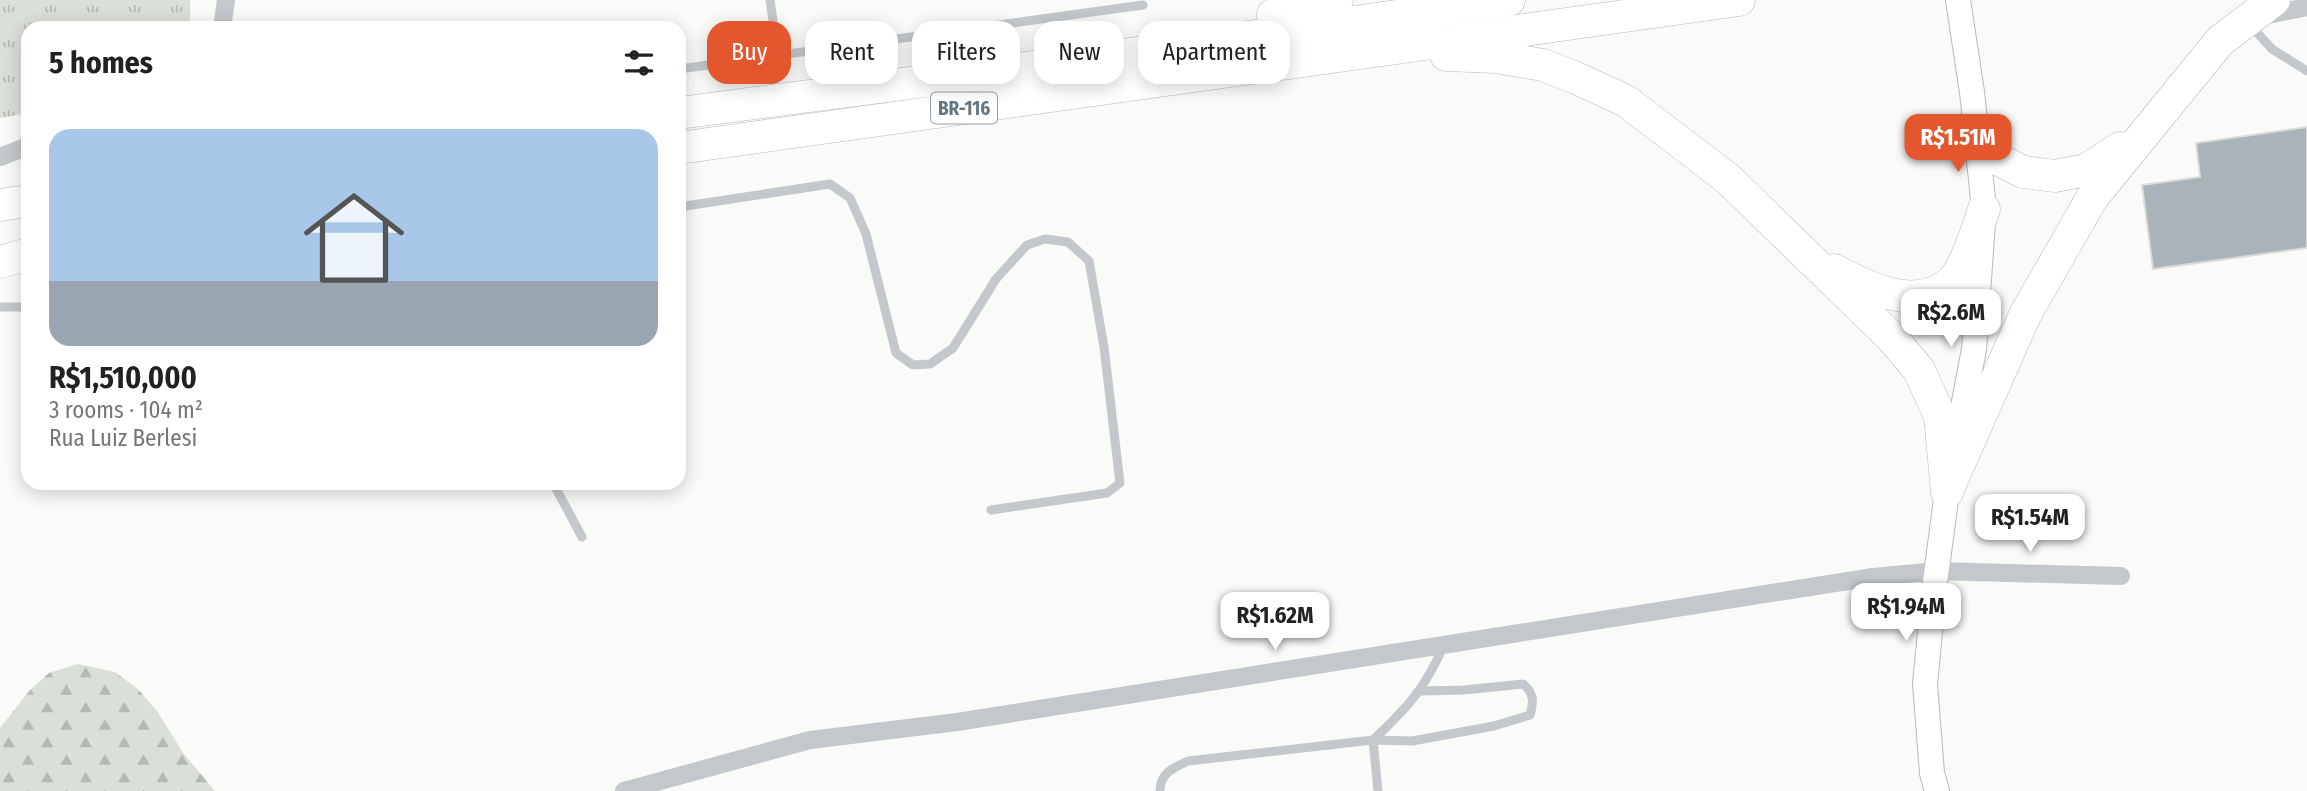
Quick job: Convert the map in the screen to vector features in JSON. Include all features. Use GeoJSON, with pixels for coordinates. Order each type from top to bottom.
{"type":"FeatureCollection","features":[{"type":"Feature","properties":{"kind":"highway"},"geometry":{"type":"LineString","coordinates":[[1124,51],[1289,6],[1337,0]]}},
{"type":"Feature","properties":{"kind":"highway","name":"BR-116"},"geometry":{"type":"LineString","coordinates":[[1124,55],[1509,0]]}},
{"type":"Feature","properties":{"kind":"highway","name":"BR-116"},"geometry":{"type":"LineString","coordinates":[[1290,61],[1740,0]]}},
{"type":"Feature","properties":{"kind":"highway"},"geometry":{"type":"LineString","coordinates":[[1947,492],[2025,315],[2092,198],[2220,41],[2274,0]]}},
{"type":"Feature","properties":{"kind":"highway"},"geometry":{"type":"LineString","coordinates":[[1290,64],[1454,54],[1496,57],[1543,65],[1626,101],[1727,178],[1811,257],[1892,338],[1919,370],[1940,416],[1947,492]]}},
{"type":"Feature","properties":{"kind":"highway","name":"BR-116"},"geometry":{"type":"LineString","coordinates":[[686,112],[1034,67]]}},
{"type":"Feature","properties":{"kind":"highway","name":"BR-116"},"geometry":{"type":"LineString","coordinates":[[686,147],[1138,83]]}},
{"type":"Feature","properties":{"kind":"highway"},"geometry":{"type":"LineString","coordinates":[[1976,135],[1996,158],[2022,172],[2055,176],[2086,170],[2145,132]]}},
{"type":"Feature","properties":{"kind":"highway"},"geometry":{"type":"LineString","coordinates":[[0,205],[21,202]]}},
{"type":"Feature","properties":{"kind":"highway"},"geometry":{"type":"LineString","coordinates":[[1811,257],[1854,281],[1891,295],[1923,298],[1951,283],[1970,251],[1984,209]]}},
{"type":"Feature","properties":{"kind":"highway"},"geometry":{"type":"LineString","coordinates":[[0,242],[21,239]]}},
{"type":"Feature","properties":{"kind":"highway"},"geometry":{"type":"LineString","coordinates":[[0,262],[21,256]]}},
{"type":"Feature","properties":{"kind":"street"},"geometry":{"type":"LineString","coordinates":[[223,21],[226,0]]}},
{"type":"Feature","properties":{"kind":"street"},"geometry":{"type":"LineString","coordinates":[[1937,791],[1932,774],[1925,684],[1947,492],[1974,349],[1984,209],[1958,0]]}},
{"type":"Feature","properties":{"kind":"street"},"geometry":{"type":"LineString","coordinates":[[2245,20],[2307,7]]}},
{"type":"Feature","properties":{"kind":"street"},"geometry":{"type":"LineString","coordinates":[[0,157],[21,149]]}},
{"type":"Feature","properties":{"kind":"street"},"geometry":{"type":"LineString","coordinates":[[624,791],[810,740],[957,722],[1872,577],[1937,570],[2121,576]]}},
{"type":"Feature","properties":{"kind":"lane"},"geometry":{"type":"LineString","coordinates":[[770,0],[773,21]]}},
{"type":"Feature","properties":{"kind":"lane"},"geometry":{"type":"LineString","coordinates":[[791,53],[1143,5]]}},
{"type":"Feature","properties":{"kind":"lane"},"geometry":{"type":"LineString","coordinates":[[2245,20],[2272,49],[2307,71]]}},
{"type":"Feature","properties":{"kind":"lane"},"geometry":{"type":"LineString","coordinates":[[686,68],[707,65]]}},
{"type":"Feature","properties":{"kind":"lane"},"geometry":{"type":"LineString","coordinates":[[686,206],[830,184],[850,198],[866,234],[896,353],[913,365],[930,364],[953,348],[996,279],[1027,245],[1045,239],[1068,242],[1089,261],[1104,347],[1120,483],[1107,493],[991,510]]}},
{"type":"Feature","properties":{"kind":"lane"},"geometry":{"type":"LineString","coordinates":[[0,307],[21,307]]}},
{"type":"Feature","properties":{"kind":"lane"},"geometry":{"type":"LineString","coordinates":[[557,490],[582,537]]}},
{"type":"Feature","properties":{"kind":"lane"},"geometry":{"type":"LineString","coordinates":[[1373,740],[1421,691],[1444,645]]}},
{"type":"Feature","properties":{"kind":"lane"},"geometry":{"type":"LineString","coordinates":[[1160,791],[1160,781],[1169,770],[1188,761],[1373,740],[1412,741],[1494,726],[1530,715],[1534,703],[1531,690],[1523,684],[1421,691]]}},
{"type":"Feature","properties":{"kind":"lane"},"geometry":{"type":"LineString","coordinates":[[1373,740],[1378,791]]}},
{"type":"Feature","properties":{"kind":"green space"},"geometry":{"type":"Polygon","coordinates":[[[0,0],[190,0],[190,21],[21,21],[21,114],[0,118],[0,0]]]}},
{"type":"Feature","properties":{"kind":"green space"},"geometry":{"type":"Polygon","coordinates":[[[78,664],[115,672],[138,689],[157,711],[184,754],[215,791],[0,791],[0,728],[30,690],[49,673],[78,664]]]}},
{"type":"Feature","properties":{"kind":"building"},"geometry":{"type":"Polygon","coordinates":[[[2307,127],[2307,248],[2153,269],[2142,185],[2200,177],[2196,143],[2307,127]]]}}]}
